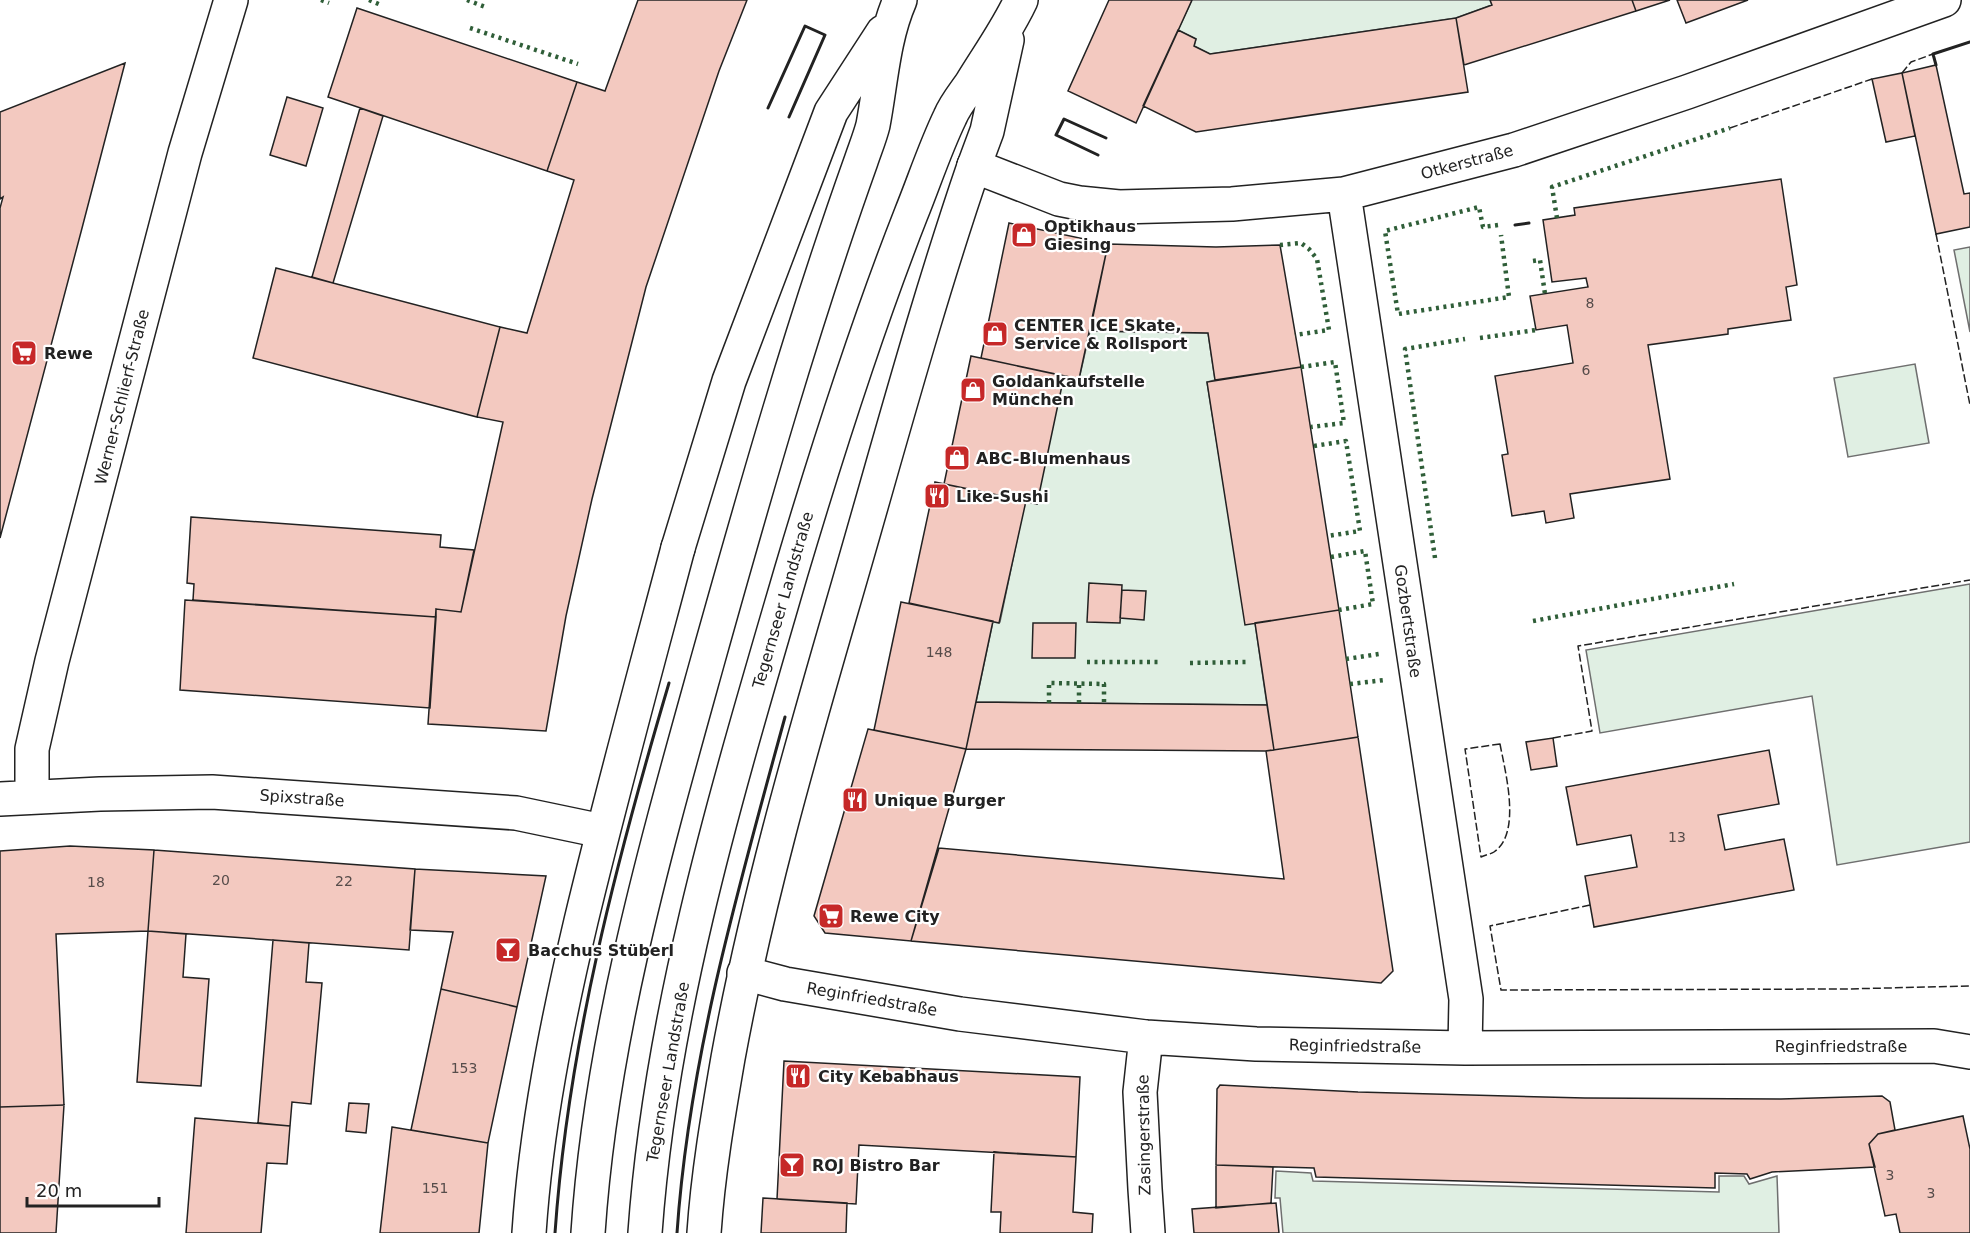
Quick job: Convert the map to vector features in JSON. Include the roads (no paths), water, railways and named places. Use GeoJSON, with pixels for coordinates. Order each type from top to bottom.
{"type":"FeatureCollection","features":[{"type":"Feature","properties":{"kind":"main road","name":"Werner-Schlierf-Straße"},"geometry":{"type":"LineString","coordinates":[[32,797],[32,749],[52,662],[185,153],[231,0]]}},
{"type":"Feature","properties":{"kind":"main road","name":"Otkerstraße"},"geometry":{"type":"LineString","coordinates":[[974,166],[1059,199],[1119,207],[1232,204],[1344,194],[1514,150],[1687,92],[1944,0]]}},
{"type":"Feature","properties":{"kind":"main road"},"geometry":{"type":"LineString","coordinates":[[528,1233],[531,1196],[558,1023],[602,831],[678,548],[729,381],[831,112],[896,10]]}},
{"type":"Feature","properties":{"kind":"main road"},"geometry":{"type":"LineString","coordinates":[[588,1233],[602,1100],[623,985],[649,877],[798,347],[872,129],[896,10]]}},
{"type":"Feature","properties":{"kind":"main road"},"geometry":{"type":"LineString","coordinates":[[704,1233],[719,1112],[744,973],[801,746],[900,400],[951,232],[987,130],[1016,11]]}},
{"type":"Feature","properties":{"kind":"main road","name":"Tegernseer Landstraße"},"geometry":{"type":"LineString","coordinates":[[645,1233],[647,1198],[660,1100],[672,1029],[696,922],[724,804],[829,445],[889,269],[950,115],[1016,11]]}},
{"type":"Feature","properties":{"kind":"main road","name":"Gozbertstraße"},"geometry":{"type":"LineString","coordinates":[[1344,194],[1466,999],[1465,1048]]}},
{"type":"Feature","properties":{"kind":"main road","name":"Spixstraße"},"geometry":{"type":"LineString","coordinates":[[0,799],[212,792],[516,813],[602,831]]}},
{"type":"Feature","properties":{"kind":"main road","name":"Reginfriedstraße"},"geometry":{"type":"LineString","coordinates":[[744,973],[785,984],[960,1014],[1146,1037],[1256,1044],[1465,1048],[1934,1046],[1970,1052]]}},
{"type":"Feature","properties":{"kind":"main road","name":"Zasingerstraße"},"geometry":{"type":"LineString","coordinates":[[1146,1037],[1140,1092],[1144,1189],[1149,1233]]}},
{"type":"Feature","properties":{"kind":"place","name":"Optikhaus Giesing"},"geometry":{"type":"Point","coordinates":[1024,235]}},
{"type":"Feature","properties":{"kind":"place","name":"CENTER ICE Skate, Service & Rollsport"},"geometry":{"type":"Point","coordinates":[995,334]}},
{"type":"Feature","properties":{"kind":"place","name":"Rewe"},"geometry":{"type":"Point","coordinates":[24,353]}},
{"type":"Feature","properties":{"kind":"place","name":"Goldankaufstelle München"},"geometry":{"type":"Point","coordinates":[973,390]}},
{"type":"Feature","properties":{"kind":"place","name":"ABC-Blumenhaus"},"geometry":{"type":"Point","coordinates":[957,458]}},
{"type":"Feature","properties":{"kind":"place","name":"Like-Sushi"},"geometry":{"type":"Point","coordinates":[937,496]}},
{"type":"Feature","properties":{"kind":"place","name":"Unique Burger"},"geometry":{"type":"Point","coordinates":[855,800]}},
{"type":"Feature","properties":{"kind":"place","name":"Rewe City"},"geometry":{"type":"Point","coordinates":[831,916]}},
{"type":"Feature","properties":{"kind":"place","name":"Bacchus Stüberl"},"geometry":{"type":"Point","coordinates":[508,950]}},
{"type":"Feature","properties":{"kind":"place","name":"City Kebabhaus"},"geometry":{"type":"Point","coordinates":[798,1076]}},
{"type":"Feature","properties":{"kind":"place","name":"ROJ Bistro Bar"},"geometry":{"type":"Point","coordinates":[792,1165]}}]}
